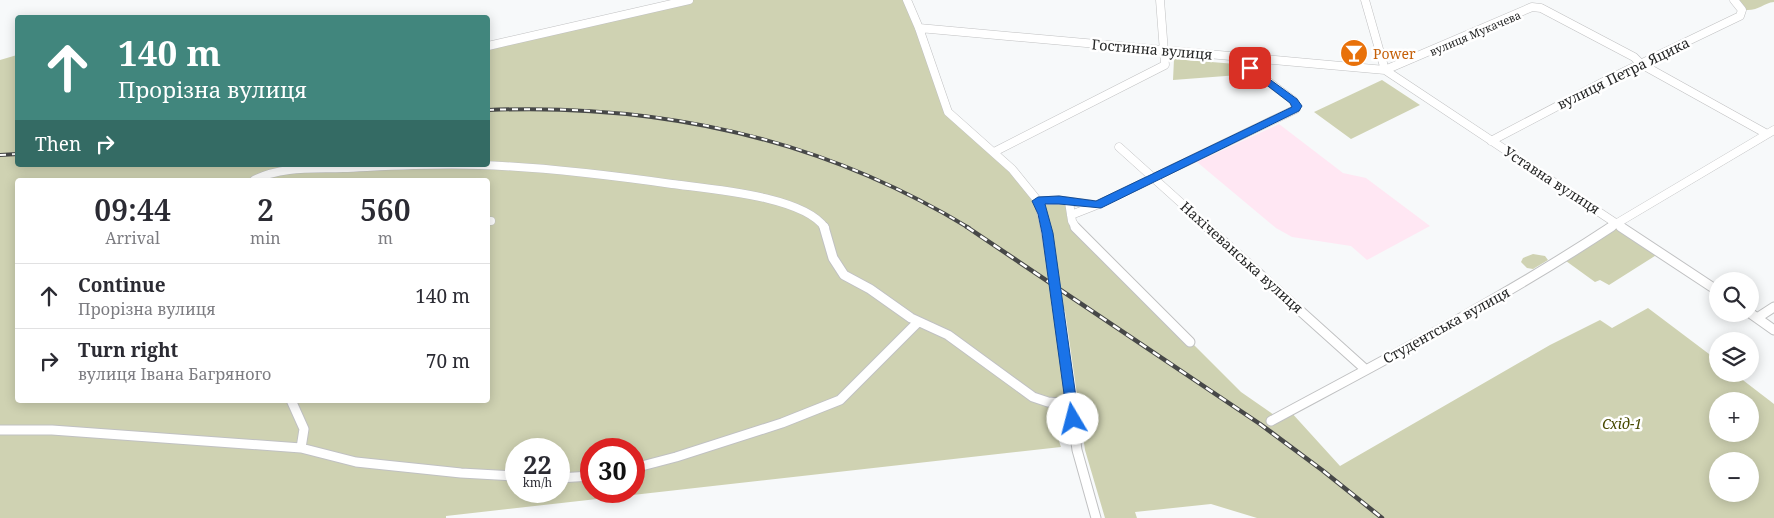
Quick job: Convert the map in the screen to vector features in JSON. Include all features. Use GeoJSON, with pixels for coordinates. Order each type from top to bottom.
{"type":"FeatureCollection","features":[{"type":"Feature","properties":{"kind":"street"},"geometry":{"type":"LineString","coordinates":[[490,46],[690,0]]}},
{"type":"Feature","properties":{"kind":"street"},"geometry":{"type":"LineString","coordinates":[[907,0],[919,28],[948,112],[1012,169],[1038,201],[1046,223],[1077,450],[1096,518]]}},
{"type":"Feature","properties":{"kind":"street"},"geometry":{"type":"LineString","coordinates":[[994,152],[1165,65],[1160,0]]}},
{"type":"Feature","properties":{"kind":"street"},"geometry":{"type":"LineString","coordinates":[[1365,0],[1385,70]]}},
{"type":"Feature","properties":{"kind":"street"},"geometry":{"type":"LineString","coordinates":[[1524,0],[1528,9]]}},
{"type":"Feature","properties":{"kind":"street","name":"вулиця Петра Яцика"},"geometry":{"type":"LineString","coordinates":[[1491,141],[1641,64],[1740,16],[1742,10],[1734,0]]}},
{"type":"Feature","properties":{"kind":"street","name":"вулиця Мукачева"},"geometry":{"type":"LineString","coordinates":[[1385,70],[1532,7],[1546,9],[1634,56],[1641,64]]}},
{"type":"Feature","properties":{"kind":"street","name":"Гостинна вулиця"},"geometry":{"type":"LineString","coordinates":[[919,28],[1385,70]]}},
{"type":"Feature","properties":{"kind":"street"},"geometry":{"type":"LineString","coordinates":[[1071,215],[1097,205],[1153,176],[1296,109],[1297,106],[1294,101],[1236,57]]}},
{"type":"Feature","properties":{"kind":"street"},"geometry":{"type":"LineString","coordinates":[[1641,64],[1770,132]]}},
{"type":"Feature","properties":{"kind":"street","name":"Уставна вулиця"},"geometry":{"type":"LineString","coordinates":[[1385,70],[1709,285]]}},
{"type":"Feature","properties":{"kind":"street","name":"Студентська вулиця"},"geometry":{"type":"LineString","coordinates":[[1271,421],[1420,340],[1567,256],[1617,223],[1770,132]]}},
{"type":"Feature","properties":{"kind":"street","name":"Нахічеванська вулиця"},"geometry":{"type":"LineString","coordinates":[[1119,147],[1365,369]]}},
{"type":"Feature","properties":{"kind":"street"},"geometry":{"type":"LineString","coordinates":[[490,166],[571,171],[728,191],[786,206],[814,217],[824,226],[829,234],[835,263],[840,271],[918,322],[934,327],[948,335],[1032,397],[1048,402],[1071,404]]}},
{"type":"Feature","properties":{"kind":"street"},"geometry":{"type":"LineString","coordinates":[[257,178],[274,172],[368,167]]}},
{"type":"Feature","properties":{"kind":"street"},"geometry":{"type":"LineString","coordinates":[[1038,201],[1059,200],[1097,205]]}},
{"type":"Feature","properties":{"kind":"street"},"geometry":{"type":"LineString","coordinates":[[1069,202],[1072,208],[1070,221],[1074,226],[1190,342]]}},
{"type":"Feature","properties":{"kind":"street"},"geometry":{"type":"LineString","coordinates":[[1759,314],[1774,307]]}},
{"type":"Feature","properties":{"kind":"street"},"geometry":{"type":"LineString","coordinates":[[1759,320],[1774,330]]}},
{"type":"Feature","properties":{"kind":"street"},"geometry":{"type":"LineString","coordinates":[[645,465],[782,423],[840,400],[918,322]]}},
{"type":"Feature","properties":{"kind":"street"},"geometry":{"type":"LineString","coordinates":[[292,403],[304,429],[301,448]]}},
{"type":"Feature","properties":{"kind":"street"},"geometry":{"type":"LineString","coordinates":[[0,430],[52,430],[301,448],[356,462],[461,473],[505,475]]}},
{"type":"Feature","properties":{"kind":"shaded area"},"geometry":{"type":"Polygon","coordinates":[[[1279,124],[1343,173],[1366,178],[1430,226],[1367,260],[1351,246],[1292,237],[1276,228],[1197,162],[1279,124]]]}},
{"type":"Feature","properties":{"kind":"green space","name":"Схід-1"},"geometry":{"type":"Polygon","coordinates":[[[689,0],[907,0],[948,112],[994,152],[1038,201],[1069,202],[1070,221],[1241,392],[1277,417],[1290,411],[1340,466],[1550,345],[1600,320],[1612,328],[1648,308],[1709,354],[1709,382],[1745,382],[1758,392],[1709,392],[1709,442],[1759,442],[1759,392],[1774,404],[1774,518],[1257,518],[1211,504],[1135,512],[1137,518],[1105,518],[1085,450],[1065,311],[1051,302],[1071,432],[1059,441],[1061,447],[645,494],[645,438],[580,438],[580,501],[570,502],[570,438],[505,438],[505,503],[562,503],[446,516],[446,518],[0,518],[0,60],[15,56],[15,167],[490,167],[490,45],[689,0]]]}},
{"type":"Feature","properties":{"kind":"green space"},"geometry":{"type":"Polygon","coordinates":[[[1737,0],[1774,0],[1774,2],[1745,10],[1737,0]]]}},
{"type":"Feature","properties":{"kind":"green space"},"geometry":{"type":"Polygon","coordinates":[[[1174,59],[1236,64],[1252,74],[1173,80],[1174,59]]]}},
{"type":"Feature","properties":{"kind":"green space"},"geometry":{"type":"Polygon","coordinates":[[[1382,80],[1420,105],[1351,139],[1314,112],[1382,80]]]}},
{"type":"Feature","properties":{"kind":"green space"},"geometry":{"type":"Polygon","coordinates":[[[1618,228],[1658,254],[1609,285],[1600,280],[1595,282],[1566,261],[1618,228]]]}},
{"type":"Feature","properties":{"kind":"green space"},"geometry":{"type":"Polygon","coordinates":[[[1533,254],[1545,256],[1548,260],[1533,269],[1527,268],[1521,262],[1523,258],[1533,254]]]}},
{"type":"Feature","properties":{"kind":"railway"},"geometry":{"type":"LineString","coordinates":[[490,110],[552,109],[615,113],[677,121],[738,133],[797,149],[856,171],[913,197],[969,228]]}},
{"type":"Feature","properties":{"kind":"railway"},"geometry":{"type":"LineString","coordinates":[[0,155],[15,154]]}},
{"type":"Feature","properties":{"kind":"railway"},"geometry":{"type":"LineString","coordinates":[[967,227],[1260,424],[1382,518]]}},
{"type":"Feature","properties":{"kind":"place","name":"Power"},"geometry":{"type":"Point","coordinates":[1354,53]}},
{"type":"Feature","properties":{"kind":"route"},"geometry":{"type":"LineString","coordinates":[[1073,419],[1048,233],[1044,214],[1038,201],[1059,200],[1097,205],[1153,176],[1296,109],[1297,106],[1294,101],[1250,68]]}}]}
